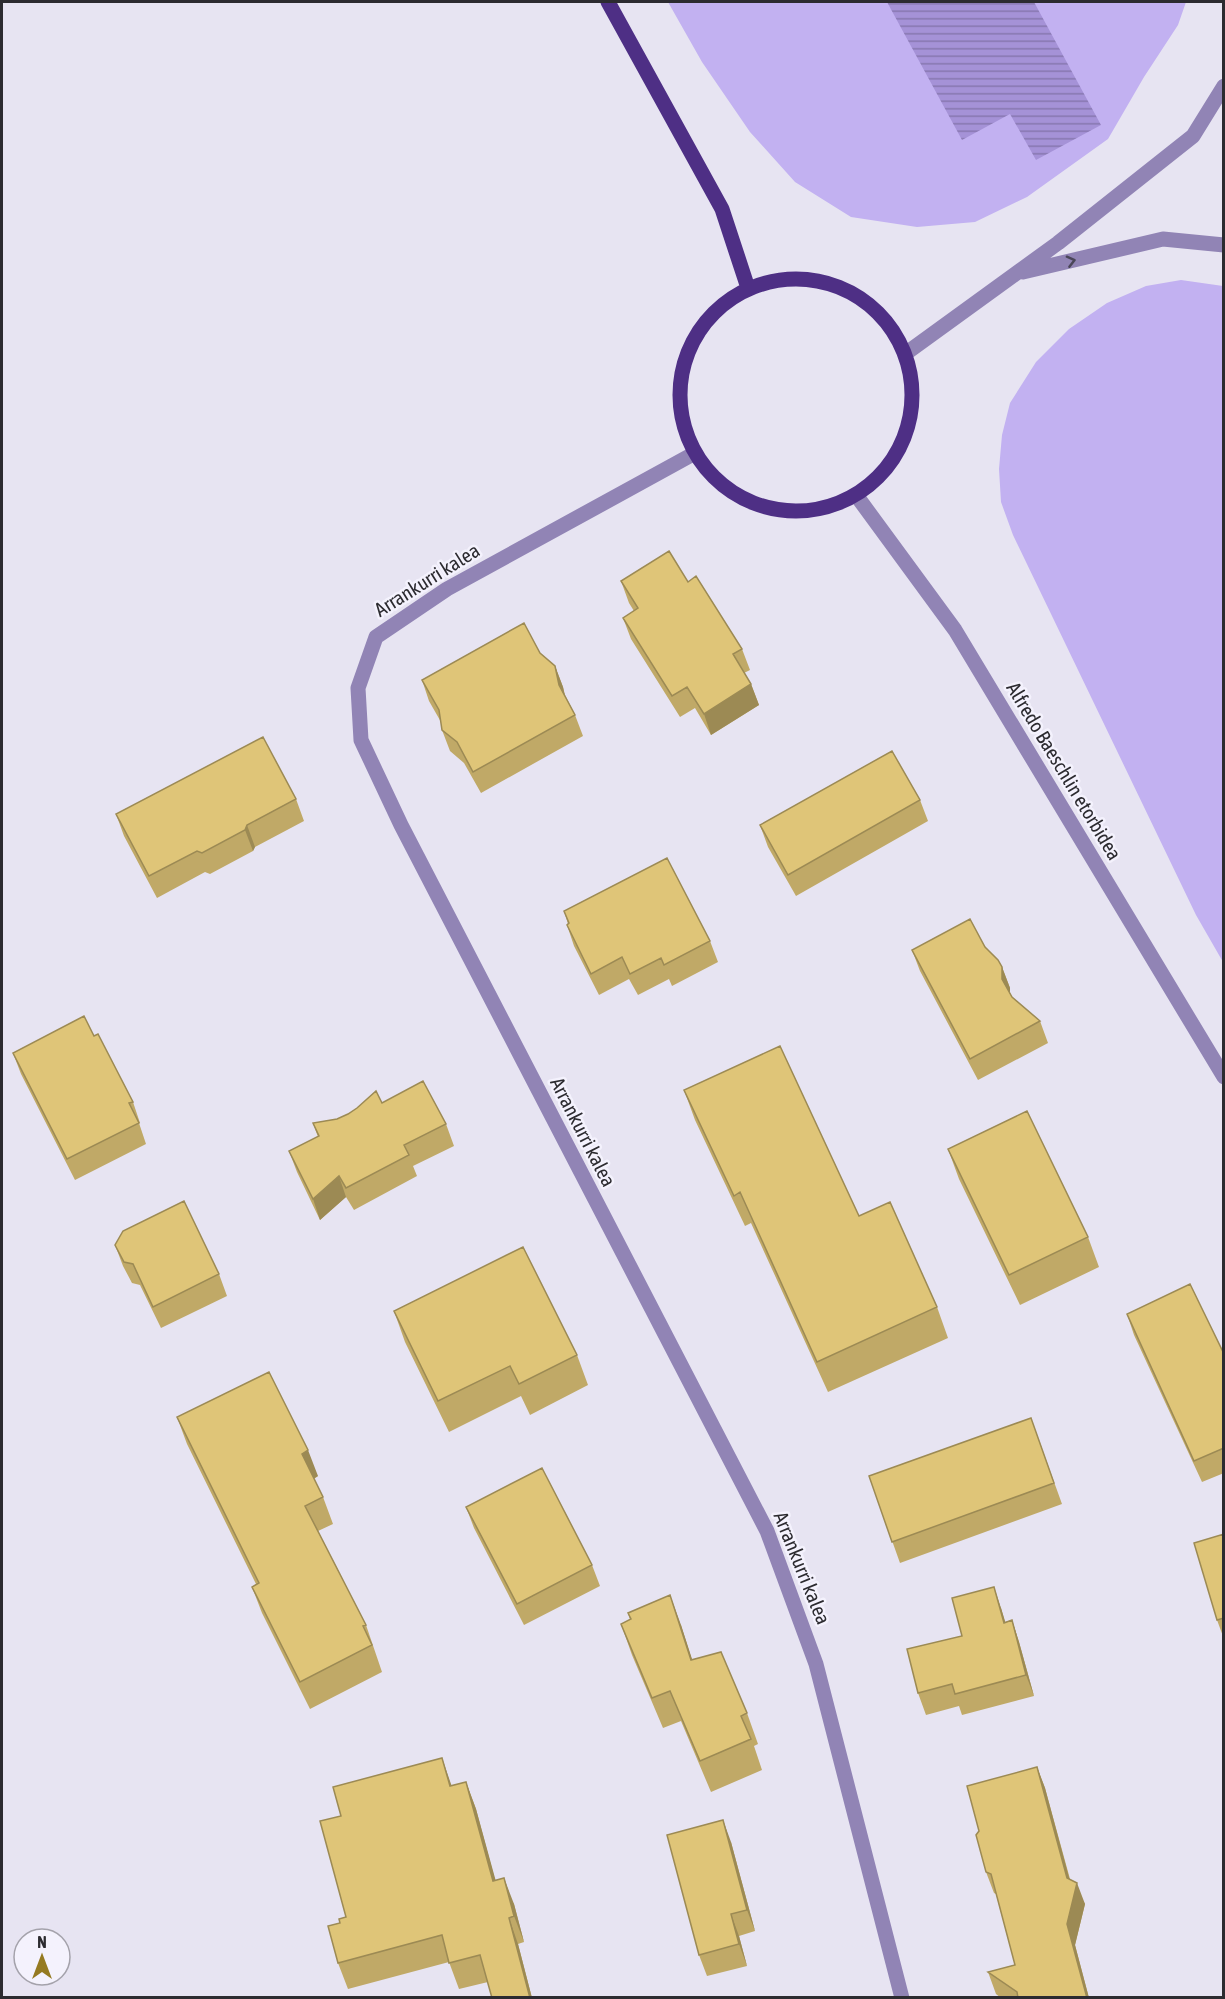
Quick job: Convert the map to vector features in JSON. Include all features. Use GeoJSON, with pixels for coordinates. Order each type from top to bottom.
{"type":"FeatureCollection","features":[{"type":"Feature","properties":{"kind":"main road"},"geometry":{"type":"LineString","coordinates":[[608,2],[722,209],[748,288]]}},
{"type":"Feature","properties":{"kind":"main road"},"geometry":{"type":"LineString","coordinates":[[785,278],[823,281],[832,284],[858,295],[886,321],[905,354],[912,385],[911,418],[900,448],[881,475],[855,495],[821,508],[784,511],[749,501],[717,481],[695,453],[681,416],[680,377],[692,341],[716,310],[748,288],[785,278]]}},
{"type":"Feature","properties":{"kind":"street"},"geometry":{"type":"LineString","coordinates":[[905,354],[1015,274],[1193,136],[1224,86]]}},
{"type":"Feature","properties":{"kind":"street"},"geometry":{"type":"LineString","coordinates":[[1015,274],[1163,239],[1224,245]]}},
{"type":"Feature","properties":{"kind":"street","name":"Arrankurri kalea"},"geometry":{"type":"LineString","coordinates":[[695,453],[447,589],[376,637],[358,688],[361,740],[401,825],[766,1531],[816,1664],[902,1998]]}},
{"type":"Feature","properties":{"kind":"street","name":"Alfredo Baeschlin etorbidea"},"geometry":{"type":"LineString","coordinates":[[855,495],[955,630],[1224,1077]]}},
{"type":"Feature","properties":{"kind":"shaded area"},"geometry":{"type":"Polygon","coordinates":[[[668,2],[1186,2],[1178,25],[1108,139],[1027,197],[975,222],[917,227],[851,217],[795,182],[750,132],[702,62],[668,2]]]}},
{"type":"Feature","properties":{"kind":"shaded area"},"geometry":{"type":"Polygon","coordinates":[[[887,2],[1034,2],[1101,125],[1036,160],[1010,114],[962,140],[887,2]]]}},
{"type":"Feature","properties":{"kind":"shaded area"},"geometry":{"type":"Polygon","coordinates":[[[1181,280],[1223,286],[1223,962],[1196,915],[1013,535],[1001,502],[999,469],[1002,435],[1010,403],[1036,362],[1069,329],[1107,303],[1146,286],[1181,280]]]}},
{"type":"Feature","properties":{"kind":"building"},"geometry":{"type":"Polygon","coordinates":[[[669,551],[688,582],[696,576],[742,649],[733,654],[751,684],[704,714],[687,687],[672,696],[623,618],[638,608],[621,581],[669,551]]]}},
{"type":"Feature","properties":{"kind":"building"},"geometry":{"type":"Polygon","coordinates":[[[524,623],[540,653],[555,666],[559,685],[575,715],[473,772],[457,742],[442,730],[439,710],[422,680],[524,623]]]}},
{"type":"Feature","properties":{"kind":"building"},"geometry":{"type":"Polygon","coordinates":[[[263,737],[296,799],[247,825],[245,830],[202,853],[197,851],[149,876],[116,814],[263,737]]]}},
{"type":"Feature","properties":{"kind":"building"},"geometry":{"type":"Polygon","coordinates":[[[892,751],[920,800],[788,875],[760,825],[892,751]]]}},
{"type":"Feature","properties":{"kind":"building"},"geometry":{"type":"Polygon","coordinates":[[[667,858],[710,941],[664,965],[661,958],[630,974],[622,957],[591,974],[567,925],[569,923],[564,911],[667,858]]]}},
{"type":"Feature","properties":{"kind":"building"},"geometry":{"type":"Polygon","coordinates":[[[970,919],[985,947],[1002,967],[1002,979],[1012,997],[1040,1021],[970,1059],[912,950],[970,919]]]}},
{"type":"Feature","properties":{"kind":"building"},"geometry":{"type":"Polygon","coordinates":[[[84,1016],[94,1036],[98,1034],[133,1102],[129,1103],[139,1123],[67,1159],[13,1053],[84,1016]]]}},
{"type":"Feature","properties":{"kind":"building"},"geometry":{"type":"Polygon","coordinates":[[[780,1046],[859,1216],[890,1202],[937,1307],[817,1362],[740,1192],[734,1196],[684,1090],[780,1046]]]}},
{"type":"Feature","properties":{"kind":"building"},"geometry":{"type":"Polygon","coordinates":[[[423,1081],[446,1124],[404,1145],[409,1155],[346,1188],[339,1176],[313,1199],[289,1151],[319,1136],[313,1123],[337,1119],[348,1114],[376,1091],[382,1103],[423,1081]]]}},
{"type":"Feature","properties":{"kind":"building"},"geometry":{"type":"Polygon","coordinates":[[[1027,1111],[1088,1237],[1009,1275],[948,1149],[1027,1111]]]}},
{"type":"Feature","properties":{"kind":"building"},"geometry":{"type":"Polygon","coordinates":[[[184,1201],[219,1274],[153,1307],[133,1264],[124,1262],[115,1245],[123,1231],[184,1201]]]}},
{"type":"Feature","properties":{"kind":"building"},"geometry":{"type":"Polygon","coordinates":[[[523,1247],[577,1355],[519,1384],[510,1366],[438,1401],[394,1311],[523,1247]]]}},
{"type":"Feature","properties":{"kind":"building"},"geometry":{"type":"Polygon","coordinates":[[[1190,1284],[1224,1354],[1224,1448],[1194,1461],[1127,1314],[1190,1284]]]}},
{"type":"Feature","properties":{"kind":"building"},"geometry":{"type":"Polygon","coordinates":[[[269,1372],[308,1450],[302,1454],[323,1497],[305,1506],[366,1625],[363,1626],[372,1645],[300,1682],[252,1587],[259,1583],[177,1417],[269,1372]]]}},
{"type":"Feature","properties":{"kind":"building"},"geometry":{"type":"Polygon","coordinates":[[[1031,1418],[1054,1483],[892,1542],[869,1476],[1031,1418]]]}},
{"type":"Feature","properties":{"kind":"building"},"geometry":{"type":"Polygon","coordinates":[[[542,1468],[592,1565],[517,1604],[466,1507],[542,1468]]]}},
{"type":"Feature","properties":{"kind":"building"},"geometry":{"type":"Polygon","coordinates":[[[1224,1534],[1224,1618],[1217,1620],[1194,1543],[1224,1534]]]}},
{"type":"Feature","properties":{"kind":"building"},"geometry":{"type":"Polygon","coordinates":[[[994,1587],[1004,1623],[1012,1620],[1026,1675],[955,1694],[952,1684],[918,1693],[907,1649],[962,1636],[952,1598],[994,1587]]]}},
{"type":"Feature","properties":{"kind":"building"},"geometry":{"type":"Polygon","coordinates":[[[670,1595],[691,1660],[721,1652],[747,1713],[741,1716],[751,1739],[700,1761],[670,1691],[652,1698],[621,1624],[631,1619],[628,1613],[670,1595]]]}},
{"type":"Feature","properties":{"kind":"building"},"geometry":{"type":"Polygon","coordinates":[[[442,1758],[450,1786],[466,1782],[493,1881],[504,1878],[514,1916],[509,1918],[530,1998],[492,1998],[480,1955],[449,1963],[442,1935],[338,1963],[328,1926],[340,1923],[339,1919],[346,1917],[320,1821],[341,1816],[333,1787],[442,1758]]]}},
{"type":"Feature","properties":{"kind":"building"},"geometry":{"type":"Polygon","coordinates":[[[1037,1767],[1067,1878],[1077,1883],[1067,1924],[1087,1998],[1018,1998],[1017,1992],[988,1972],[1015,1965],[991,1874],[986,1872],[976,1835],[979,1831],[967,1786],[1037,1767]]]}},
{"type":"Feature","properties":{"kind":"building"},"geometry":{"type":"Polygon","coordinates":[[[723,1820],[747,1910],[731,1914],[739,1944],[699,1955],[667,1835],[723,1820]]]}}]}
